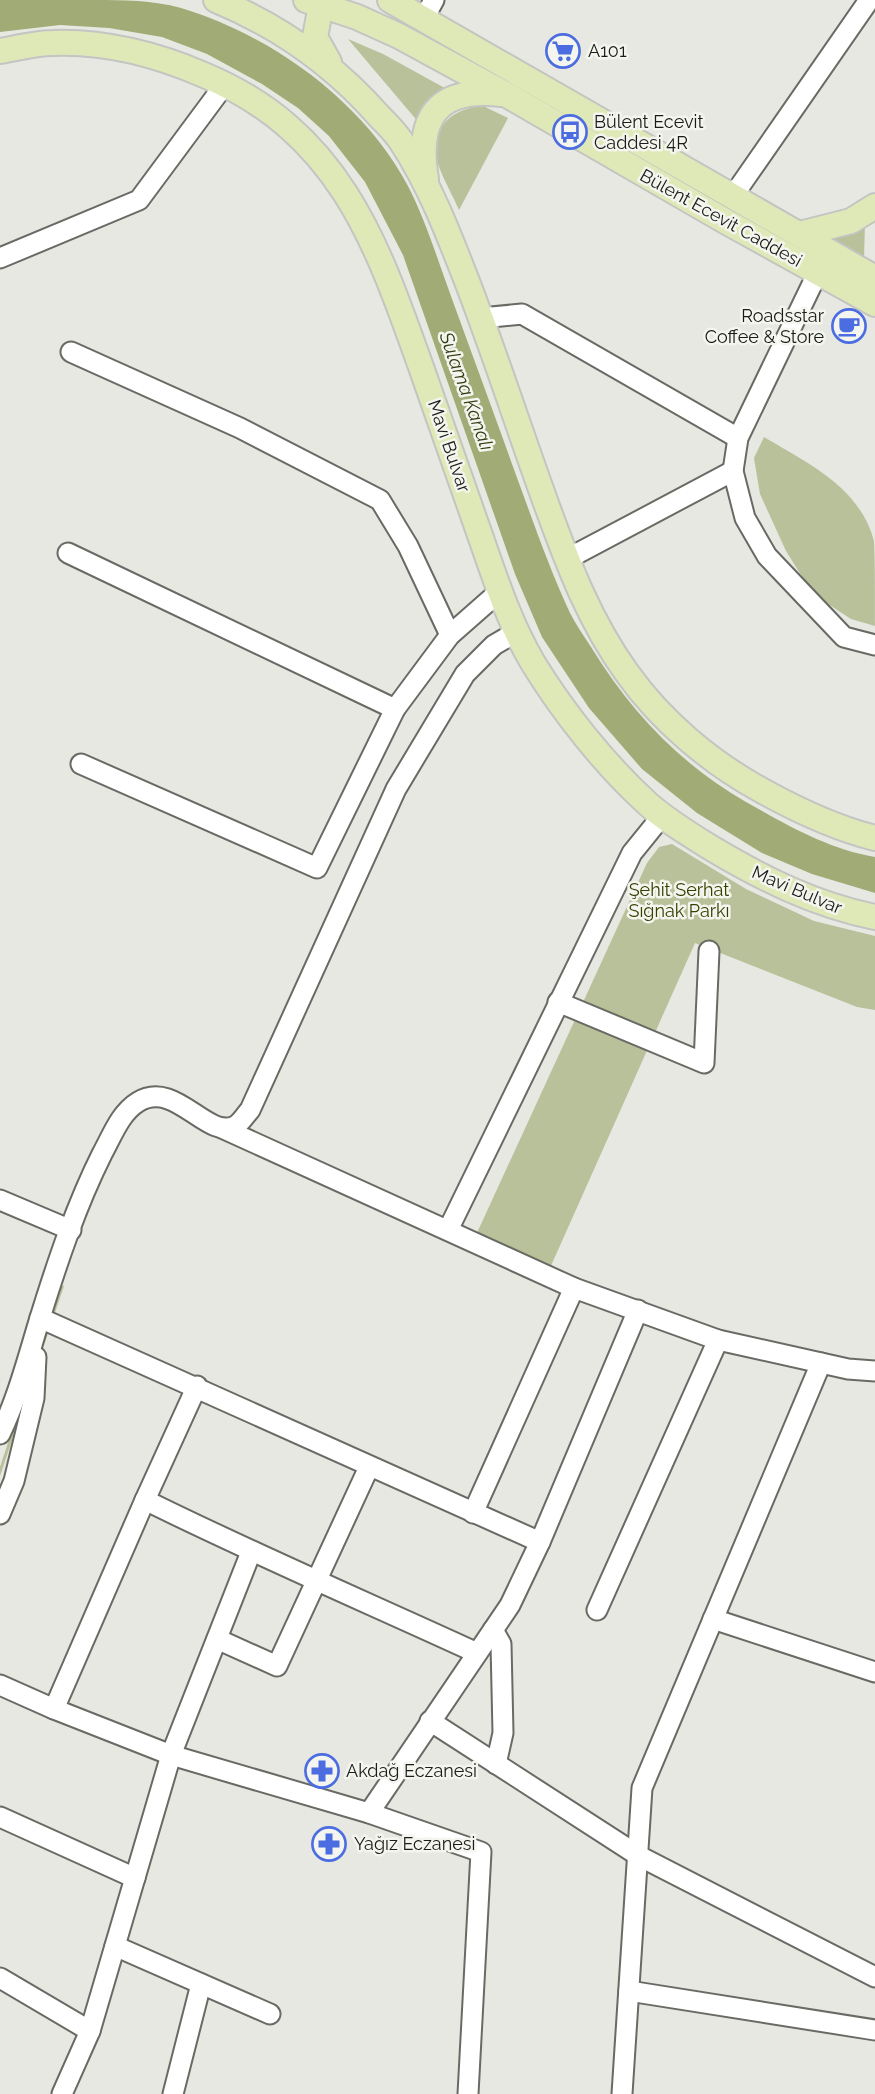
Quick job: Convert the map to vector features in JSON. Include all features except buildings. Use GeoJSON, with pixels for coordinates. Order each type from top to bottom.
{"type":"FeatureCollection","features":[{"type":"Feature","properties":{"kind":"main road"},"geometry":{"type":"LineString","coordinates":[[216,0],[291,38],[335,71],[400,139],[428,186],[481,318],[567,559],[590,613],[627,674],[681,734],[729,773],[784,803],[853,832],[875,838]]}},
{"type":"Feature","properties":{"kind":"main road","name":"Bülent Ecevit Caddesi"},"geometry":{"type":"LineString","coordinates":[[390,0],[429,10],[733,196],[875,278]]}},
{"type":"Feature","properties":{"kind":"main road"},"geometry":{"type":"LineString","coordinates":[[316,1],[315,37],[335,71]]}},
{"type":"Feature","properties":{"kind":"main road","name":"Bülent Ecevit Caddesi"},"geometry":{"type":"LineString","coordinates":[[316,1],[399,36],[875,304]]}},
{"type":"Feature","properties":{"kind":"main road","name":"Mavi Bulvar"},"geometry":{"type":"LineString","coordinates":[[0,51],[53,43],[103,46],[169,60],[225,84],[275,115],[307,143],[334,174],[371,237],[397,298],[500,590],[532,661],[563,707],[610,763],[662,816],[752,873],[804,896],[849,911],[875,916]]}},
{"type":"Feature","properties":{"kind":"main road"},"geometry":{"type":"LineString","coordinates":[[428,186],[423,160],[425,127],[435,113],[454,96],[477,92],[507,95]]}},
{"type":"Feature","properties":{"kind":"main road"},"geometry":{"type":"LineString","coordinates":[[800,234],[851,221],[875,206]]}},
{"type":"Feature","properties":{"kind":"street"},"geometry":{"type":"LineString","coordinates":[[733,196],[867,3]]}},
{"type":"Feature","properties":{"kind":"street"},"geometry":{"type":"LineString","coordinates":[[0,258],[139,200],[225,84]]}},
{"type":"Feature","properties":{"kind":"street"},"geometry":{"type":"LineString","coordinates":[[818,272],[738,438],[733,471],[745,518],[767,556],[844,637],[875,645]]}},
{"type":"Feature","properties":{"kind":"street"},"geometry":{"type":"LineString","coordinates":[[481,318],[522,314],[738,438]]}},
{"type":"Feature","properties":{"kind":"street"},"geometry":{"type":"LineString","coordinates":[[71,352],[240,428],[380,500],[408,546],[450,635]]}},
{"type":"Feature","properties":{"kind":"street"},"geometry":{"type":"LineString","coordinates":[[567,559],[733,471]]}},
{"type":"Feature","properties":{"kind":"street"},"geometry":{"type":"LineString","coordinates":[[68,554],[395,709]]}},
{"type":"Feature","properties":{"kind":"street"},"geometry":{"type":"LineString","coordinates":[[81,764],[317,868],[395,709],[450,635],[500,590]]}},
{"type":"Feature","properties":{"kind":"street"},"geometry":{"type":"LineString","coordinates":[[222,1128],[236,1126],[250,1110],[396,789],[434,724],[465,674],[494,645],[518,631]]}},
{"type":"Feature","properties":{"kind":"street"},"geometry":{"type":"LineString","coordinates":[[448,1230],[632,853],[662,816]]}},
{"type":"Feature","properties":{"kind":"street"},"geometry":{"type":"LineString","coordinates":[[558,1002],[704,1063],[709,951]]}},
{"type":"Feature","properties":{"kind":"street"},"geometry":{"type":"LineString","coordinates":[[0,1434],[6,1408],[89,1180],[119,1121],[137,1102],[152,1096],[169,1098],[222,1128],[574,1287],[718,1340],[848,1369],[875,1371]]}},
{"type":"Feature","properties":{"kind":"street"},"geometry":{"type":"LineString","coordinates":[[0,1200],[71,1230]]}},
{"type":"Feature","properties":{"kind":"street"},"geometry":{"type":"LineString","coordinates":[[473,1513],[574,1287]]}},
{"type":"Feature","properties":{"kind":"street"},"geometry":{"type":"LineString","coordinates":[[369,1812],[510,1605],[540,1542],[638,1310]]}},
{"type":"Feature","properties":{"kind":"street"},"geometry":{"type":"LineString","coordinates":[[40,1318],[197,1386],[369,1467],[540,1542]]}},
{"type":"Feature","properties":{"kind":"street"},"geometry":{"type":"LineString","coordinates":[[0,1514],[14,1480],[34,1398],[40,1318]]}},
{"type":"Feature","properties":{"kind":"street"},"geometry":{"type":"LineString","coordinates":[[597,1610],[718,1340]]}},
{"type":"Feature","properties":{"kind":"street"},"geometry":{"type":"LineString","coordinates":[[622,2094],[642,1788],[821,1363]]}},
{"type":"Feature","properties":{"kind":"street"},"geometry":{"type":"LineString","coordinates":[[54,1709],[197,1386]]}},
{"type":"Feature","properties":{"kind":"street"},"geometry":{"type":"LineString","coordinates":[[217,1639],[277,1666],[369,1467]]}},
{"type":"Feature","properties":{"kind":"street"},"geometry":{"type":"LineString","coordinates":[[145,1500],[251,1552],[317,1579],[477,1653]]}},
{"type":"Feature","properties":{"kind":"street"},"geometry":{"type":"LineString","coordinates":[[62,2094],[90,2031],[171,1755],[251,1552]]}},
{"type":"Feature","properties":{"kind":"street"},"geometry":{"type":"LineString","coordinates":[[713,1619],[875,1672]]}},
{"type":"Feature","properties":{"kind":"street"},"geometry":{"type":"LineString","coordinates":[[493,1630],[501,1644],[503,1733],[496,1764]]}},
{"type":"Feature","properties":{"kind":"street"},"geometry":{"type":"LineString","coordinates":[[0,1685],[171,1755],[369,1812],[481,1852],[468,2094]]}},
{"type":"Feature","properties":{"kind":"street"},"geometry":{"type":"LineString","coordinates":[[430,1721],[639,1856],[875,1977]]}},
{"type":"Feature","properties":{"kind":"street"},"geometry":{"type":"LineString","coordinates":[[2,1823],[135,1878]]}},
{"type":"Feature","properties":{"kind":"street"},"geometry":{"type":"LineString","coordinates":[[115,1947],[270,2014]]}},
{"type":"Feature","properties":{"kind":"street"},"geometry":{"type":"LineString","coordinates":[[0,1978],[90,2031]]}},
{"type":"Feature","properties":{"kind":"street"},"geometry":{"type":"LineString","coordinates":[[173,2094],[201,1984]]}},
{"type":"Feature","properties":{"kind":"street"},"geometry":{"type":"LineString","coordinates":[[629,1991],[875,2030]]}},
{"type":"Feature","properties":{"kind":"green space"},"geometry":{"type":"Polygon","coordinates":[[[348,39],[383,54],[452,92],[420,124],[348,39]]]}},
{"type":"Feature","properties":{"kind":"green space"},"geometry":{"type":"Polygon","coordinates":[[[483,106],[508,118],[459,210],[439,167],[436,154],[438,134],[442,126],[455,114],[483,106]]]}},
{"type":"Feature","properties":{"kind":"green space"},"geometry":{"type":"Polygon","coordinates":[[[865,220],[864,260],[822,233],[865,220]]]}},
{"type":"Feature","properties":{"kind":"green space"},"geometry":{"type":"Polygon","coordinates":[[[764,437],[830,478],[857,506],[867,522],[874,541],[875,626],[851,619],[828,604],[806,583],[786,551],[760,494],[754,458],[764,437]]]}},
{"type":"Feature","properties":{"kind":"green space","name":"Şehit Serhat Sığnak Parkı"},"geometry":{"type":"Polygon","coordinates":[[[672,844],[746,889],[814,921],[875,936],[875,1010],[857,1007],[695,943],[550,1268],[476,1235],[647,863],[659,847],[672,844]]]}},
{"type":"Feature","properties":{"kind":"green space"},"geometry":{"type":"Polygon","coordinates":[[[60,1285],[64,1286],[0,1476],[0,1467],[60,1285]]]}},
{"type":"Feature","properties":{"kind":"water","name":"Sulama Kanalı"},"geometry":{"type":"Polygon","coordinates":[[[0,0],[127,0],[181,8],[248,35],[281,54],[340,99],[389,155],[408,186],[432,241],[555,579],[572,617],[606,671],[659,735],[722,787],[808,835],[875,857],[875,893],[812,874],[762,853],[697,813],[642,769],[589,708],[542,637],[515,574],[403,255],[365,182],[329,136],[298,108],[262,84],[207,54],[162,37],[109,28],[60,25],[0,32],[0,0]]]}},
{"type":"Feature","properties":{"kind":"place","name":"A101"},"geometry":{"type":"Point","coordinates":[563,51]}},
{"type":"Feature","properties":{"kind":"place","name":"Bülent Ecevit Caddesi 4R"},"geometry":{"type":"Point","coordinates":[570,132]}},
{"type":"Feature","properties":{"kind":"place","name":"Roadsstar Coffee & Store"},"geometry":{"type":"Point","coordinates":[849,326]}},
{"type":"Feature","properties":{"kind":"place","name":"Akdağ Eczanesi"},"geometry":{"type":"Point","coordinates":[322,1771]}},
{"type":"Feature","properties":{"kind":"place","name":"Yağız Eczanesi"},"geometry":{"type":"Point","coordinates":[329,1844]}}]}
